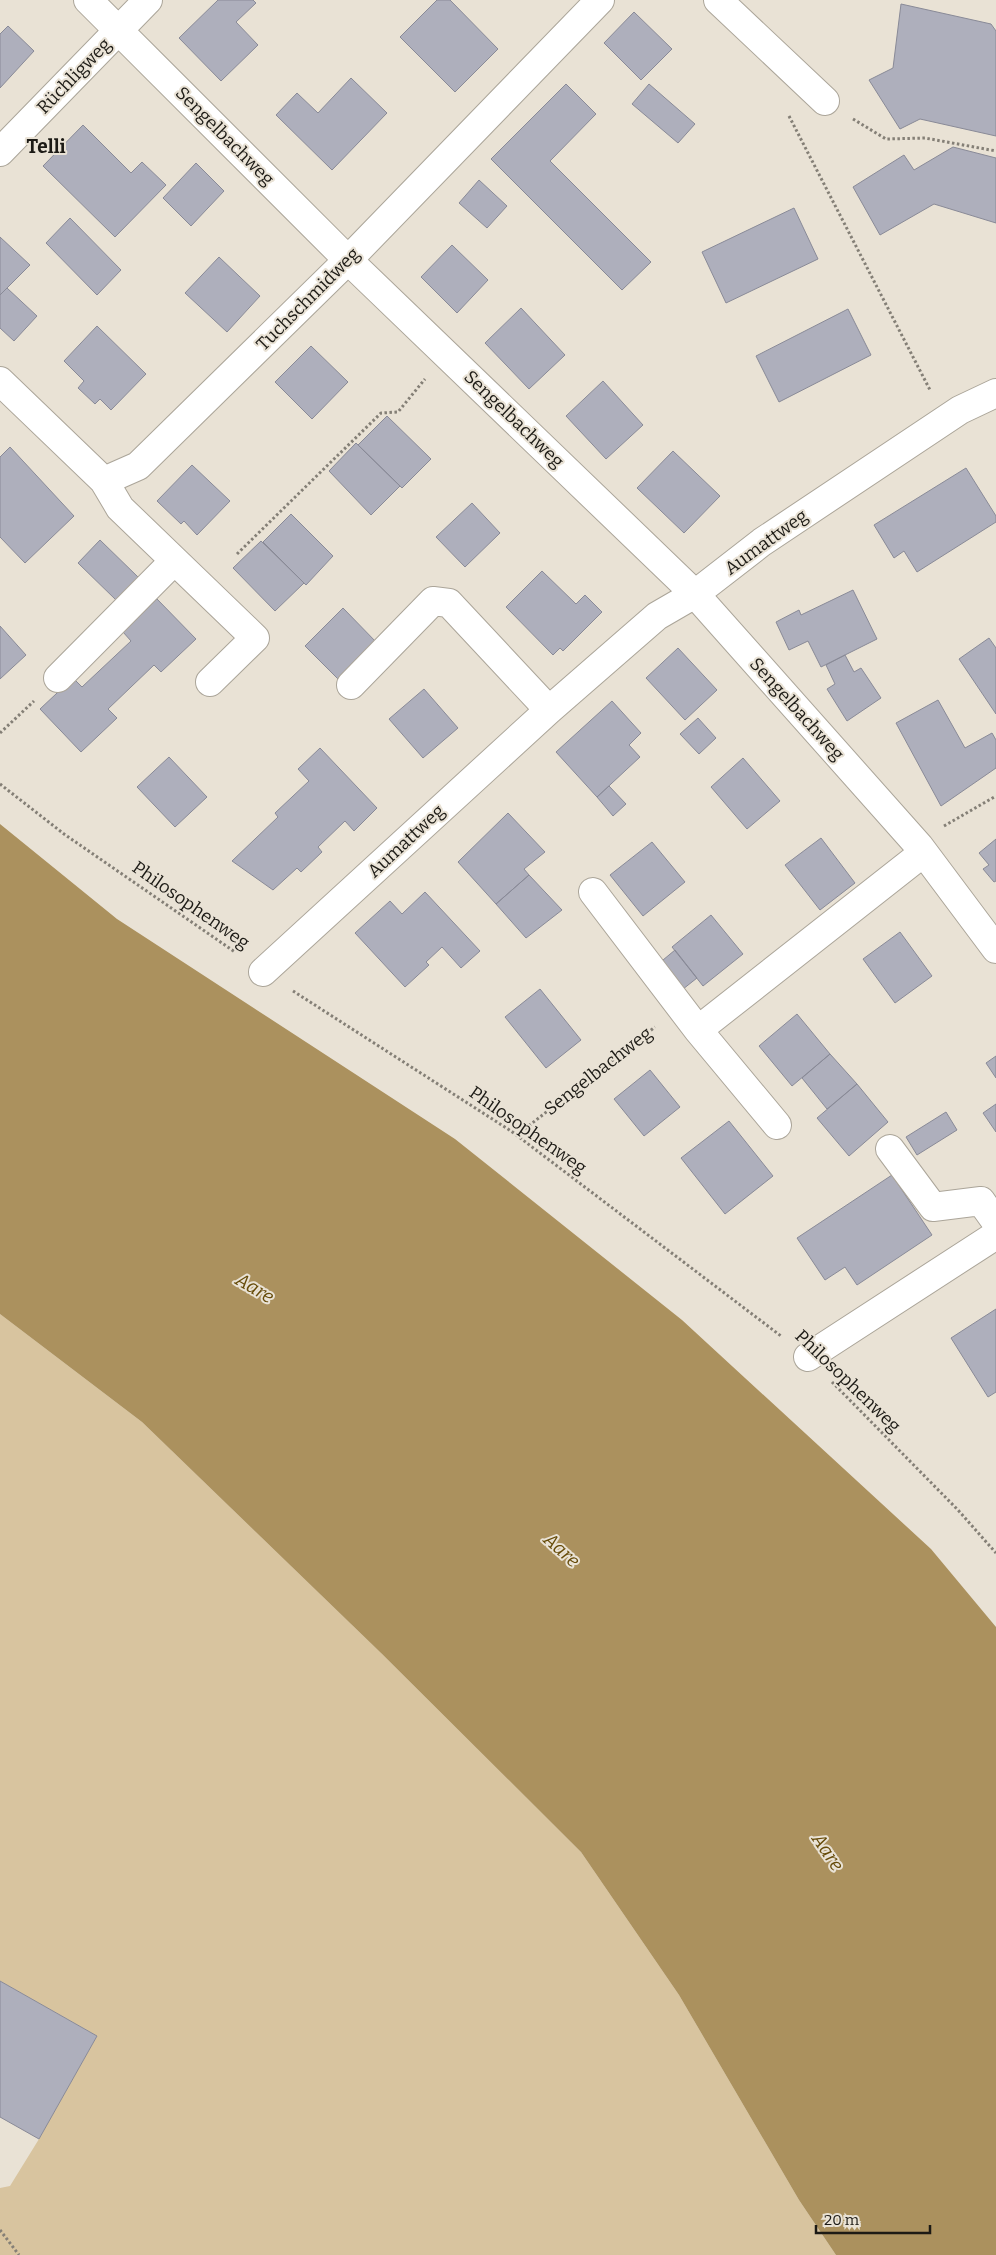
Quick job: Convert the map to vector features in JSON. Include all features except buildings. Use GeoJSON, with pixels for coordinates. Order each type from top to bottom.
{"type":"FeatureCollection","features":[{"type":"Feature","properties":{"kind":"street","name":"Sengelbachweg"},"geometry":{"type":"LineString","coordinates":[[88,0],[348,260],[696,594],[921,850],[996,949]]}},
{"type":"Feature","properties":{"kind":"street","name":"Rüchligweg"},"geometry":{"type":"LineString","coordinates":[[0,152],[148,0]]}},
{"type":"Feature","properties":{"kind":"street","name":"Tuchschmidweg"},"geometry":{"type":"LineString","coordinates":[[104,481],[138,466],[348,260],[600,0]]}},
{"type":"Feature","properties":{"kind":"street"},"geometry":{"type":"LineString","coordinates":[[718,0],[825,102]]}},
{"type":"Feature","properties":{"kind":"street"},"geometry":{"type":"LineString","coordinates":[[0,381],[104,481],[120,508],[255,638],[210,682]]}},
{"type":"Feature","properties":{"kind":"street","name":"Aumattweg"},"geometry":{"type":"LineString","coordinates":[[264,972],[549,710],[657,616],[696,594],[762,542],[960,410],[996,393]]}},
{"type":"Feature","properties":{"kind":"street"},"geometry":{"type":"LineString","coordinates":[[58,678],[174,561]]}},
{"type":"Feature","properties":{"kind":"street"},"geometry":{"type":"LineString","coordinates":[[351,685],[433,601],[449,603],[549,710]]}},
{"type":"Feature","properties":{"kind":"street"},"geometry":{"type":"LineString","coordinates":[[698,1030],[921,850]]}},
{"type":"Feature","properties":{"kind":"street"},"geometry":{"type":"LineString","coordinates":[[593,892],[698,1030],[777,1125]]}},
{"type":"Feature","properties":{"kind":"street"},"geometry":{"type":"LineString","coordinates":[[890,1149],[933,1208],[981,1201],[996,1222]]}},
{"type":"Feature","properties":{"kind":"street"},"geometry":{"type":"LineString","coordinates":[[808,1357],[996,1235]]}},
{"type":"Feature","properties":{"kind":"path"},"geometry":{"type":"LineString","coordinates":[[825,102],[886,138],[925,138],[996,151]]}},
{"type":"Feature","properties":{"kind":"path"},"geometry":{"type":"LineString","coordinates":[[786,110],[946,420]]}},
{"type":"Feature","properties":{"kind":"path"},"geometry":{"type":"LineString","coordinates":[[237,554],[381,413],[398,412],[445,353]]}},
{"type":"Feature","properties":{"kind":"path"},"geometry":{"type":"LineString","coordinates":[[0,733],[58,678]]}},
{"type":"Feature","properties":{"kind":"path","name":"Philosophenweg"},"geometry":{"type":"LineString","coordinates":[[0,784],[64,834],[264,972],[517,1135],[808,1357],[958,1510],[996,1553]]}},
{"type":"Feature","properties":{"kind":"path"},"geometry":{"type":"LineString","coordinates":[[921,850],[932,833],[996,796]]}},
{"type":"Feature","properties":{"kind":"path","name":"Sengelbachweg"},"geometry":{"type":"LineString","coordinates":[[517,1135],[661,1022],[698,1030]]}},
{"type":"Feature","properties":{"kind":"path"},"geometry":{"type":"LineString","coordinates":[[0,2230],[19,2255]]}},
{"type":"Feature","properties":{"kind":"shaded area"},"geometry":{"type":"Polygon","coordinates":[[[0,1314],[142,1422],[381,1653],[581,1852],[679,1995],[799,2200],[836,2255],[0,2255],[0,2188],[10,2186],[39,2139],[97,2036],[0,1981],[0,1314]]]}},
{"type":"Feature","properties":{"kind":"water","name":"Aare"},"geometry":{"type":"Polygon","coordinates":[[[0,824],[117,919],[455,1139],[682,1320],[931,1549],[996,1627],[996,2255],[836,2255],[799,2200],[679,1995],[581,1852],[381,1653],[142,1422],[0,1314],[0,824]]]}},
{"type":"Feature","properties":{"kind":"district","name":"Telli"},"geometry":{"type":"Point","coordinates":[46,146]}}]}
